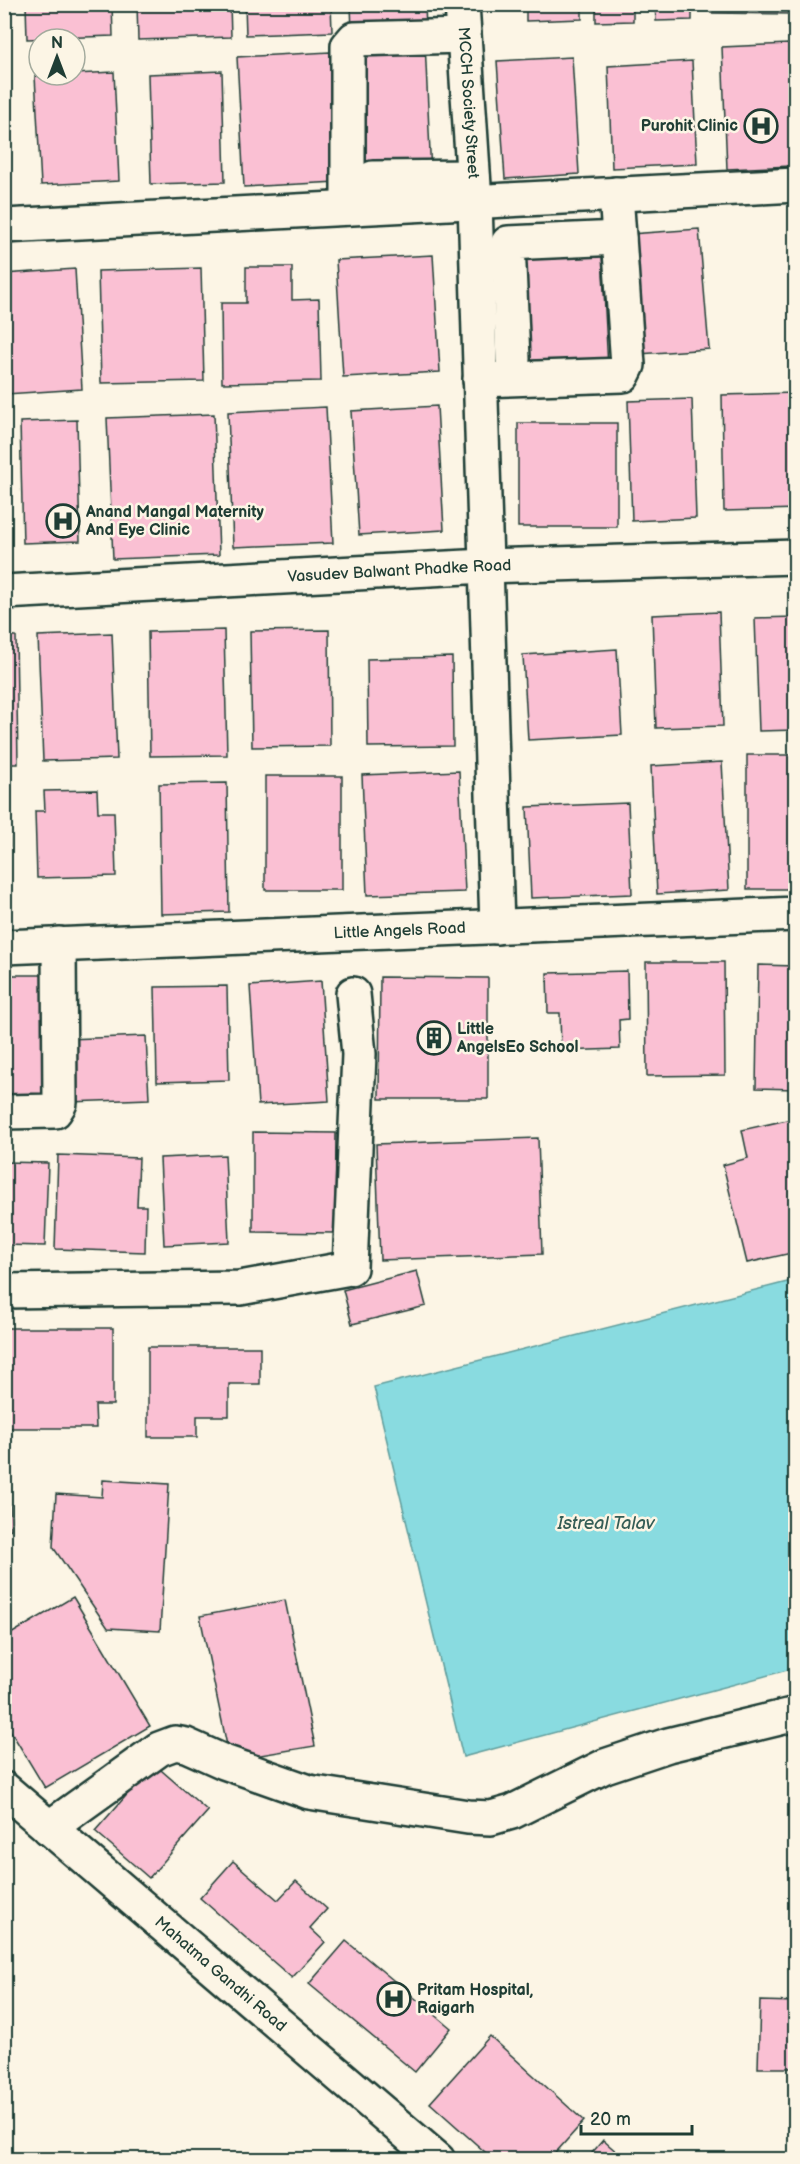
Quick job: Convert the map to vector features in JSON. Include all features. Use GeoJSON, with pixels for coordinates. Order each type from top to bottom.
{"type":"FeatureCollection","features":[{"type":"Feature","properties":{"kind":"street","name":"MCCH Society Street"},"geometry":{"type":"LineString","coordinates":[[463,20],[465,180]]}},
{"type":"Feature","properties":{"kind":"street"},"geometry":{"type":"LineString","coordinates":[[356,184],[348,46],[354,39],[463,20]]}},
{"type":"Feature","properties":{"kind":"street"},"geometry":{"type":"LineString","coordinates":[[465,180],[508,243],[513,359]]}},
{"type":"Feature","properties":{"kind":"street"},"geometry":{"type":"LineString","coordinates":[[465,180],[480,380],[497,927]]}},
{"type":"Feature","properties":{"kind":"street"},"geometry":{"type":"LineString","coordinates":[[4,226],[356,184],[465,180],[616,194],[795,185]]}},
{"type":"Feature","properties":{"kind":"street"},"geometry":{"type":"LineString","coordinates":[[480,380],[623,375],[628,366],[616,194]]}},
{"type":"Feature","properties":{"kind":"street"},"geometry":{"type":"LineString","coordinates":[[508,243],[619,238]]}},
{"type":"Feature","properties":{"kind":"street","name":"Vasudev Balwant Phadke Road"},"geometry":{"type":"LineString","coordinates":[[5,592],[485,566],[795,557]]}},
{"type":"Feature","properties":{"kind":"street"},"geometry":{"type":"LineString","coordinates":[[4,573],[5,592]]}},
{"type":"Feature","properties":{"kind":"street","name":"Little Angels Road"},"geometry":{"type":"LineString","coordinates":[[11,954],[59,944],[795,914]]}},
{"type":"Feature","properties":{"kind":"street"},"geometry":{"type":"LineString","coordinates":[[4,1112],[55,1111],[60,1103],[59,944]]}},
{"type":"Feature","properties":{"kind":"street"},"geometry":{"type":"LineString","coordinates":[[4,1291],[240,1288],[350,1268],[359,1054],[353,994]]}},
{"type":"Feature","properties":{"kind":"street"},"geometry":{"type":"LineString","coordinates":[[49,1828],[159,1749],[175,1743],[186,1744],[224,1762],[309,1792],[468,1817],[491,1818],[512,1812],[605,1766],[669,1745],[795,1714]]}},
{"type":"Feature","properties":{"kind":"street","name":"Mahatma Gandhi Road"},"geometry":{"type":"LineString","coordinates":[[4,1789],[438,2160]]}},
{"type":"Feature","properties":{"kind":"water","name":"Istreal Talav"},"geometry":{"type":"Polygon","coordinates":[[[795,1280],[795,1668],[463,1757],[374,1387],[795,1280]]]}},
{"type":"Feature","properties":{"kind":"building"},"geometry":{"type":"Polygon","coordinates":[[[26,4],[112,4],[113,36],[87,37],[87,27],[27,27],[27,39],[26,4]]]}},
{"type":"Feature","properties":{"kind":"building"},"geometry":{"type":"Polygon","coordinates":[[[137,4],[230,4],[231,37],[138,40],[137,4]]]}},
{"type":"Feature","properties":{"kind":"building"},"geometry":{"type":"Polygon","coordinates":[[[245,4],[331,4],[332,32],[246,35],[245,4]]]}},
{"type":"Feature","properties":{"kind":"building"},"geometry":{"type":"Polygon","coordinates":[[[351,4],[425,4],[426,30],[352,32],[351,4]]]}},
{"type":"Feature","properties":{"kind":"building"},"geometry":{"type":"Polygon","coordinates":[[[526,4],[582,4],[582,19],[526,21],[526,4]]]}},
{"type":"Feature","properties":{"kind":"building"},"geometry":{"type":"Polygon","coordinates":[[[596,4],[633,4],[633,21],[596,22],[596,4]]]}},
{"type":"Feature","properties":{"kind":"building"},"geometry":{"type":"Polygon","coordinates":[[[655,4],[692,4],[692,20],[656,21],[655,4]]]}},
{"type":"Feature","properties":{"kind":"building"},"geometry":{"type":"Polygon","coordinates":[[[712,4],[796,4],[796,14],[711,13],[712,4]]]}},
{"type":"Feature","properties":{"kind":"building"},"geometry":{"type":"Polygon","coordinates":[[[425,42],[431,175],[355,176],[353,46],[425,42]]]}},
{"type":"Feature","properties":{"kind":"building"},"geometry":{"type":"Polygon","coordinates":[[[789,44],[791,91],[796,91],[796,135],[790,135],[791,166],[727,169],[722,47],[789,44]]]}},
{"type":"Feature","properties":{"kind":"building"},"geometry":{"type":"Polygon","coordinates":[[[330,52],[337,182],[244,187],[237,57],[330,52]]]}},
{"type":"Feature","properties":{"kind":"building"},"geometry":{"type":"Polygon","coordinates":[[[572,57],[579,174],[505,179],[497,61],[572,57]]]}},
{"type":"Feature","properties":{"kind":"building"},"geometry":{"type":"Polygon","coordinates":[[[692,61],[697,164],[612,168],[608,66],[692,61]]]}},
{"type":"Feature","properties":{"kind":"building"},"geometry":{"type":"Polygon","coordinates":[[[222,71],[225,182],[151,184],[148,74],[222,71]]]}},
{"type":"Feature","properties":{"kind":"building"},"geometry":{"type":"Polygon","coordinates":[[[114,72],[119,181],[41,185],[36,87],[87,87],[87,73],[114,72]]]}},
{"type":"Feature","properties":{"kind":"building"},"geometry":{"type":"Polygon","coordinates":[[[699,229],[709,349],[639,354],[630,234],[699,229]]]}},
{"type":"Feature","properties":{"kind":"building"},"geometry":{"type":"Polygon","coordinates":[[[602,253],[608,368],[522,373],[516,257],[602,253]]]}},
{"type":"Feature","properties":{"kind":"building"},"geometry":{"type":"Polygon","coordinates":[[[433,255],[440,372],[343,377],[336,260],[433,255]]]}},
{"type":"Feature","properties":{"kind":"building"},"geometry":{"type":"Polygon","coordinates":[[[246,267],[292,267],[292,300],[319,299],[321,381],[222,383],[221,303],[246,303],[246,267]]]}},
{"type":"Feature","properties":{"kind":"building"},"geometry":{"type":"Polygon","coordinates":[[[201,268],[204,381],[101,383],[98,271],[201,268]]]}},
{"type":"Feature","properties":{"kind":"building"},"geometry":{"type":"Polygon","coordinates":[[[75,269],[82,389],[6,394],[4,274],[75,269]]]}},
{"type":"Feature","properties":{"kind":"building"},"geometry":{"type":"Polygon","coordinates":[[[796,393],[796,509],[724,511],[722,395],[796,393]]]}},
{"type":"Feature","properties":{"kind":"building"},"geometry":{"type":"Polygon","coordinates":[[[692,399],[696,518],[632,521],[628,401],[692,399]]]}},
{"type":"Feature","properties":{"kind":"building"},"geometry":{"type":"Polygon","coordinates":[[[437,406],[444,530],[359,535],[351,411],[437,406]]]}},
{"type":"Feature","properties":{"kind":"building"},"geometry":{"type":"Polygon","coordinates":[[[326,407],[333,543],[233,547],[228,412],[326,407]]]}},
{"type":"Feature","properties":{"kind":"building"},"geometry":{"type":"Polygon","coordinates":[[[214,414],[219,555],[113,559],[107,418],[214,414]]]}},
{"type":"Feature","properties":{"kind":"building"},"geometry":{"type":"Polygon","coordinates":[[[77,420],[80,541],[23,543],[20,422],[77,420]]]}},
{"type":"Feature","properties":{"kind":"building"},"geometry":{"type":"Polygon","coordinates":[[[518,423],[617,423],[617,527],[518,527],[518,423]]]}},
{"type":"Feature","properties":{"kind":"building"},"geometry":{"type":"Polygon","coordinates":[[[719,612],[723,726],[656,728],[652,615],[719,612]]]}},
{"type":"Feature","properties":{"kind":"building"},"geometry":{"type":"Polygon","coordinates":[[[796,617],[796,730],[759,731],[755,618],[796,617]]]}},
{"type":"Feature","properties":{"kind":"building"},"geometry":{"type":"Polygon","coordinates":[[[224,630],[227,755],[150,756],[148,632],[224,630]]]}},
{"type":"Feature","properties":{"kind":"building"},"geometry":{"type":"Polygon","coordinates":[[[329,630],[330,746],[252,747],[250,631],[329,630]]]}},
{"type":"Feature","properties":{"kind":"building"},"geometry":{"type":"Polygon","coordinates":[[[112,633],[117,759],[43,761],[38,636],[112,633]]]}},
{"type":"Feature","properties":{"kind":"building"},"geometry":{"type":"Polygon","coordinates":[[[4,636],[16,636],[18,764],[4,764],[4,636]]]}},
{"type":"Feature","properties":{"kind":"building"},"geometry":{"type":"Polygon","coordinates":[[[617,649],[622,735],[528,740],[523,655],[617,649]]]}},
{"type":"Feature","properties":{"kind":"building"},"geometry":{"type":"Polygon","coordinates":[[[452,657],[453,746],[368,747],[367,659],[452,657]]]}},
{"type":"Feature","properties":{"kind":"building"},"geometry":{"type":"Polygon","coordinates":[[[747,755],[796,755],[796,889],[747,889],[747,755]]]}},
{"type":"Feature","properties":{"kind":"building"},"geometry":{"type":"Polygon","coordinates":[[[722,762],[729,890],[657,894],[651,766],[722,762]]]}},
{"type":"Feature","properties":{"kind":"building"},"geometry":{"type":"Polygon","coordinates":[[[459,771],[465,892],[367,895],[362,775],[459,771]]]}},
{"type":"Feature","properties":{"kind":"building"},"geometry":{"type":"Polygon","coordinates":[[[265,776],[342,776],[342,890],[265,890],[265,776]]]}},
{"type":"Feature","properties":{"kind":"building"},"geometry":{"type":"Polygon","coordinates":[[[227,783],[229,912],[161,914],[159,784],[227,783]]]}},
{"type":"Feature","properties":{"kind":"building"},"geometry":{"type":"Polygon","coordinates":[[[97,790],[98,812],[114,812],[116,876],[37,878],[35,811],[45,811],[44,791],[97,790]]]}},
{"type":"Feature","properties":{"kind":"building"},"geometry":{"type":"Polygon","coordinates":[[[4,800],[8,800],[10,881],[4,881],[4,800]]]}},
{"type":"Feature","properties":{"kind":"building"},"geometry":{"type":"Polygon","coordinates":[[[628,803],[632,894],[531,898],[527,807],[628,803]]]}},
{"type":"Feature","properties":{"kind":"building"},"geometry":{"type":"Polygon","coordinates":[[[646,962],[724,962],[725,1075],[647,1076],[646,962]]]}},
{"type":"Feature","properties":{"kind":"building"},"geometry":{"type":"Polygon","coordinates":[[[758,965],[796,966],[796,1089],[756,1088],[758,965]]]}},
{"type":"Feature","properties":{"kind":"building"},"geometry":{"type":"Polygon","coordinates":[[[627,971],[628,1019],[619,1020],[620,1049],[561,1051],[560,1013],[548,1013],[547,973],[627,971]]]}},
{"type":"Feature","properties":{"kind":"building"},"geometry":{"type":"Polygon","coordinates":[[[4,975],[58,975],[54,1107],[4,1107],[4,975]]]}},
{"type":"Feature","properties":{"kind":"building","name":"Little AngelsEo School"},"geometry":{"type":"Polygon","coordinates":[[[380,977],[488,978],[488,1099],[379,1099],[380,977]]]}},
{"type":"Feature","properties":{"kind":"building"},"geometry":{"type":"Polygon","coordinates":[[[321,981],[329,1101],[258,1105],[250,986],[321,981]]]}},
{"type":"Feature","properties":{"kind":"building"},"geometry":{"type":"Polygon","coordinates":[[[227,986],[229,1080],[157,1082],[155,987],[227,986]]]}},
{"type":"Feature","properties":{"kind":"building"},"geometry":{"type":"Polygon","coordinates":[[[146,1036],[149,1099],[70,1102],[68,1039],[146,1036]]]}},
{"type":"Feature","properties":{"kind":"building"},"geometry":{"type":"Polygon","coordinates":[[[796,1118],[796,1252],[747,1263],[723,1165],[748,1158],[742,1130],[796,1118]]]}},
{"type":"Feature","properties":{"kind":"building"},"geometry":{"type":"Polygon","coordinates":[[[253,1132],[336,1133],[335,1233],[253,1232],[253,1132]]]}},
{"type":"Feature","properties":{"kind":"building"},"geometry":{"type":"Polygon","coordinates":[[[538,1138],[542,1254],[380,1260],[376,1144],[538,1138]]]}},
{"type":"Feature","properties":{"kind":"building"},"geometry":{"type":"Polygon","coordinates":[[[58,1155],[139,1158],[137,1206],[146,1206],[145,1252],[55,1249],[58,1155]]]}},
{"type":"Feature","properties":{"kind":"building"},"geometry":{"type":"Polygon","coordinates":[[[225,1155],[229,1242],[164,1245],[160,1158],[225,1155]]]}},
{"type":"Feature","properties":{"kind":"building"},"geometry":{"type":"Polygon","coordinates":[[[4,1162],[48,1163],[45,1246],[4,1245],[4,1162]]]}},
{"type":"Feature","properties":{"kind":"building"},"geometry":{"type":"Polygon","coordinates":[[[417,1271],[426,1306],[352,1324],[343,1290],[417,1271]]]}},
{"type":"Feature","properties":{"kind":"building"},"geometry":{"type":"Polygon","coordinates":[[[4,1328],[113,1328],[113,1405],[95,1405],[96,1428],[4,1428],[4,1328]]]}},
{"type":"Feature","properties":{"kind":"building"},"geometry":{"type":"Polygon","coordinates":[[[148,1347],[260,1347],[260,1384],[229,1384],[229,1416],[197,1416],[197,1437],[148,1437],[148,1347]]]}},
{"type":"Feature","properties":{"kind":"building"},"geometry":{"type":"Polygon","coordinates":[[[103,1480],[169,1484],[160,1631],[108,1628],[53,1547],[56,1494],[102,1497],[103,1480]]]}},
{"type":"Feature","properties":{"kind":"building"},"geometry":{"type":"Polygon","coordinates":[[[4,1494],[10,1494],[11,1529],[4,1533],[4,1494]]]}},
{"type":"Feature","properties":{"kind":"building"},"geometry":{"type":"Polygon","coordinates":[[[73,1597],[150,1726],[45,1788],[4,1720],[4,1638],[73,1597]]]}},
{"type":"Feature","properties":{"kind":"building"},"geometry":{"type":"Polygon","coordinates":[[[285,1600],[315,1746],[230,1760],[200,1616],[285,1600]]]}},
{"type":"Feature","properties":{"kind":"building"},"geometry":{"type":"Polygon","coordinates":[[[154,1764],[208,1811],[149,1878],[95,1831],[154,1764]]]}},
{"type":"Feature","properties":{"kind":"building"},"geometry":{"type":"Polygon","coordinates":[[[233,1861],[278,1900],[296,1881],[327,1909],[310,1928],[325,1942],[292,1978],[200,1898],[233,1861]]]}},
{"type":"Feature","properties":{"kind":"building"},"geometry":{"type":"Polygon","coordinates":[[[346,1941],[451,2028],[415,2072],[309,1984],[346,1941]]]}},
{"type":"Feature","properties":{"kind":"building"},"geometry":{"type":"Polygon","coordinates":[[[760,2001],[796,2002],[796,2068],[758,2068],[760,2001]]]}},
{"type":"Feature","properties":{"kind":"building"},"geometry":{"type":"Polygon","coordinates":[[[490,2036],[584,2121],[549,2160],[494,2160],[430,2103],[490,2036]]]}},
{"type":"Feature","properties":{"kind":"building"},"geometry":{"type":"Polygon","coordinates":[[[603,2140],[626,2160],[586,2160],[603,2140]]]}},
{"type":"Feature","properties":{"kind":"place","name":"Purohit Clinic"},"geometry":{"type":"Point","coordinates":[761,126]}},
{"type":"Feature","properties":{"kind":"place","name":"Anand Mangal Maternity And Eye Clinic"},"geometry":{"type":"Point","coordinates":[63,521]}},
{"type":"Feature","properties":{"kind":"place","name":"Little AngelsEo School"},"geometry":{"type":"Point","coordinates":[434,1038]}},
{"type":"Feature","properties":{"kind":"place","name":"Pritam Hospital, Raigarh"},"geometry":{"type":"Point","coordinates":[394,1999]}}]}
